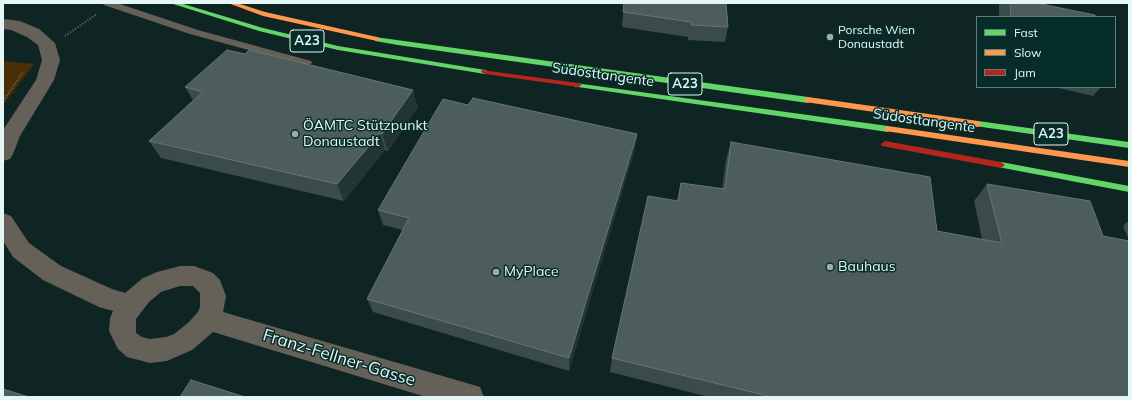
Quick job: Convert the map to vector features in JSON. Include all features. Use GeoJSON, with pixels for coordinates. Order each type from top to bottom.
{"type":"FeatureCollection","features":[{"type":"Feature","properties":{"kind":"highway","name":"Südosttangente"},"geometry":{"type":"LineString","coordinates":[[173,3],[261,30],[338,48],[445,66],[1129,164]]}},
{"type":"Feature","properties":{"kind":"highway","name":"Südosttangente"},"geometry":{"type":"LineString","coordinates":[[230,3],[263,14],[398,42],[1129,145]]}},
{"type":"Feature","properties":{"kind":"highway"},"geometry":{"type":"LineString","coordinates":[[972,124],[1010,118]]}},
{"type":"Feature","properties":{"kind":"highway"},"geometry":{"type":"LineString","coordinates":[[824,121],[853,133]]}},
{"type":"Feature","properties":{"kind":"highway"},"geometry":{"type":"LineString","coordinates":[[875,142],[1129,189]]}},
{"type":"Feature","properties":{"kind":"street"},"geometry":{"type":"LineString","coordinates":[[3,24],[14,25],[34,33],[46,43],[49,48],[51,60],[45,80],[10,135],[3,154]]}},
{"type":"Feature","properties":{"kind":"street"},"geometry":{"type":"LineString","coordinates":[[3,222],[21,250],[52,273],[108,299],[130,305]]}},
{"type":"Feature","properties":{"kind":"street"},"geometry":{"type":"LineString","coordinates":[[180,276],[194,276],[204,280],[211,287],[214,296],[213,307],[208,319],[197,331],[183,342],[166,349],[150,351],[136,348],[126,341],[122,331],[123,318],[130,305],[140,294],[159,282],[180,276]]}},
{"type":"Feature","properties":{"kind":"street","name":"Franz-Fellner-Gasse"},"geometry":{"type":"LineString","coordinates":[[208,319],[470,397]]}},
{"type":"Feature","properties":{"kind":"lane"},"geometry":{"type":"LineString","coordinates":[[109,4],[194,32],[307,63]]}},
{"type":"Feature","properties":{"kind":"path"},"geometry":{"type":"LineString","coordinates":[[3,100],[28,66],[49,48],[109,4]]}},
{"type":"Feature","properties":{"kind":"shaded area"},"geometry":{"type":"Polygon","coordinates":[[[3,61],[34,64],[3,105],[3,61]]]}},
{"type":"Feature","properties":{"kind":"building"},"geometry":{"type":"Polygon","coordinates":[[[624,3],[726,3],[728,27],[691,25],[691,22],[623,12],[624,3]]]}},
{"type":"Feature","properties":{"kind":"building"},"geometry":{"type":"Polygon","coordinates":[[[1010,3],[1036,3],[1096,16],[1011,16],[1010,3]]]}},
{"type":"Feature","properties":{"kind":"building","name":"ÖAMTC Stützpunkt Donaustadt"},"geometry":{"type":"Polygon","coordinates":[[[227,50],[245,54],[249,50],[413,90],[382,134],[380,133],[337,184],[149,141],[203,92],[185,87],[227,50]]]}},
{"type":"Feature","properties":{"kind":"building","name":"MyPlace"},"geometry":{"type":"Polygon","coordinates":[[[473,98],[637,134],[569,358],[367,299],[409,218],[378,210],[443,99],[468,105],[473,98]]]}},
{"type":"Feature","properties":{"kind":"building","name":"Bauhaus"},"geometry":{"type":"Polygon","coordinates":[[[731,142],[930,177],[937,231],[1002,243],[987,184],[1090,201],[1103,236],[1129,241],[1129,397],[772,397],[612,358],[648,196],[678,201],[681,183],[725,189],[731,142]]]}},
{"type":"Feature","properties":{"kind":"building"},"geometry":{"type":"Polygon","coordinates":[[[191,380],[245,397],[180,397],[191,380]]]}},
{"type":"Feature","properties":{"kind":"building"},"geometry":{"type":"Polygon","coordinates":[[[3,389],[29,397],[3,397],[3,389]]]}},
{"type":"Feature","properties":{"kind":"traffic: fast"},"geometry":{"type":"LineString","coordinates":[[173,3],[261,30],[338,48],[485,72]]}},
{"type":"Feature","properties":{"kind":"traffic: fast"},"geometry":{"type":"LineString","coordinates":[[377,39],[808,100]]}},
{"type":"Feature","properties":{"kind":"traffic: fast"},"geometry":{"type":"LineString","coordinates":[[578,85],[888,129]]}},
{"type":"Feature","properties":{"kind":"traffic: fast"},"geometry":{"type":"LineString","coordinates":[[978,124],[1129,145]]}},
{"type":"Feature","properties":{"kind":"traffic: fast"},"geometry":{"type":"LineString","coordinates":[[1001,165],[1129,189]]}},
{"type":"Feature","properties":{"kind":"traffic: slow"},"geometry":{"type":"LineString","coordinates":[[231,3],[263,14],[377,39]]}},
{"type":"Feature","properties":{"kind":"traffic: slow"},"geometry":{"type":"LineString","coordinates":[[808,100],[978,124]]}},
{"type":"Feature","properties":{"kind":"traffic: slow"},"geometry":{"type":"LineString","coordinates":[[888,129],[1129,164]]}},
{"type":"Feature","properties":{"kind":"traffic: jam"},"geometry":{"type":"LineString","coordinates":[[485,72],[578,85]]}},
{"type":"Feature","properties":{"kind":"traffic: jam"},"geometry":{"type":"LineString","coordinates":[[885,144],[1001,165]]}},
{"type":"Feature","properties":{"kind":"place","name":"Porsche Wien Donaustadt"},"geometry":{"type":"Point","coordinates":[830,37]}},
{"type":"Feature","properties":{"kind":"place","name":"ÖAMTC Stützpunkt Donaustadt"},"geometry":{"type":"Point","coordinates":[295,134]}},
{"type":"Feature","properties":{"kind":"place","name":"Bauhaus"},"geometry":{"type":"Point","coordinates":[830,267]}},
{"type":"Feature","properties":{"kind":"place","name":"MyPlace"},"geometry":{"type":"Point","coordinates":[496,272]}}]}
